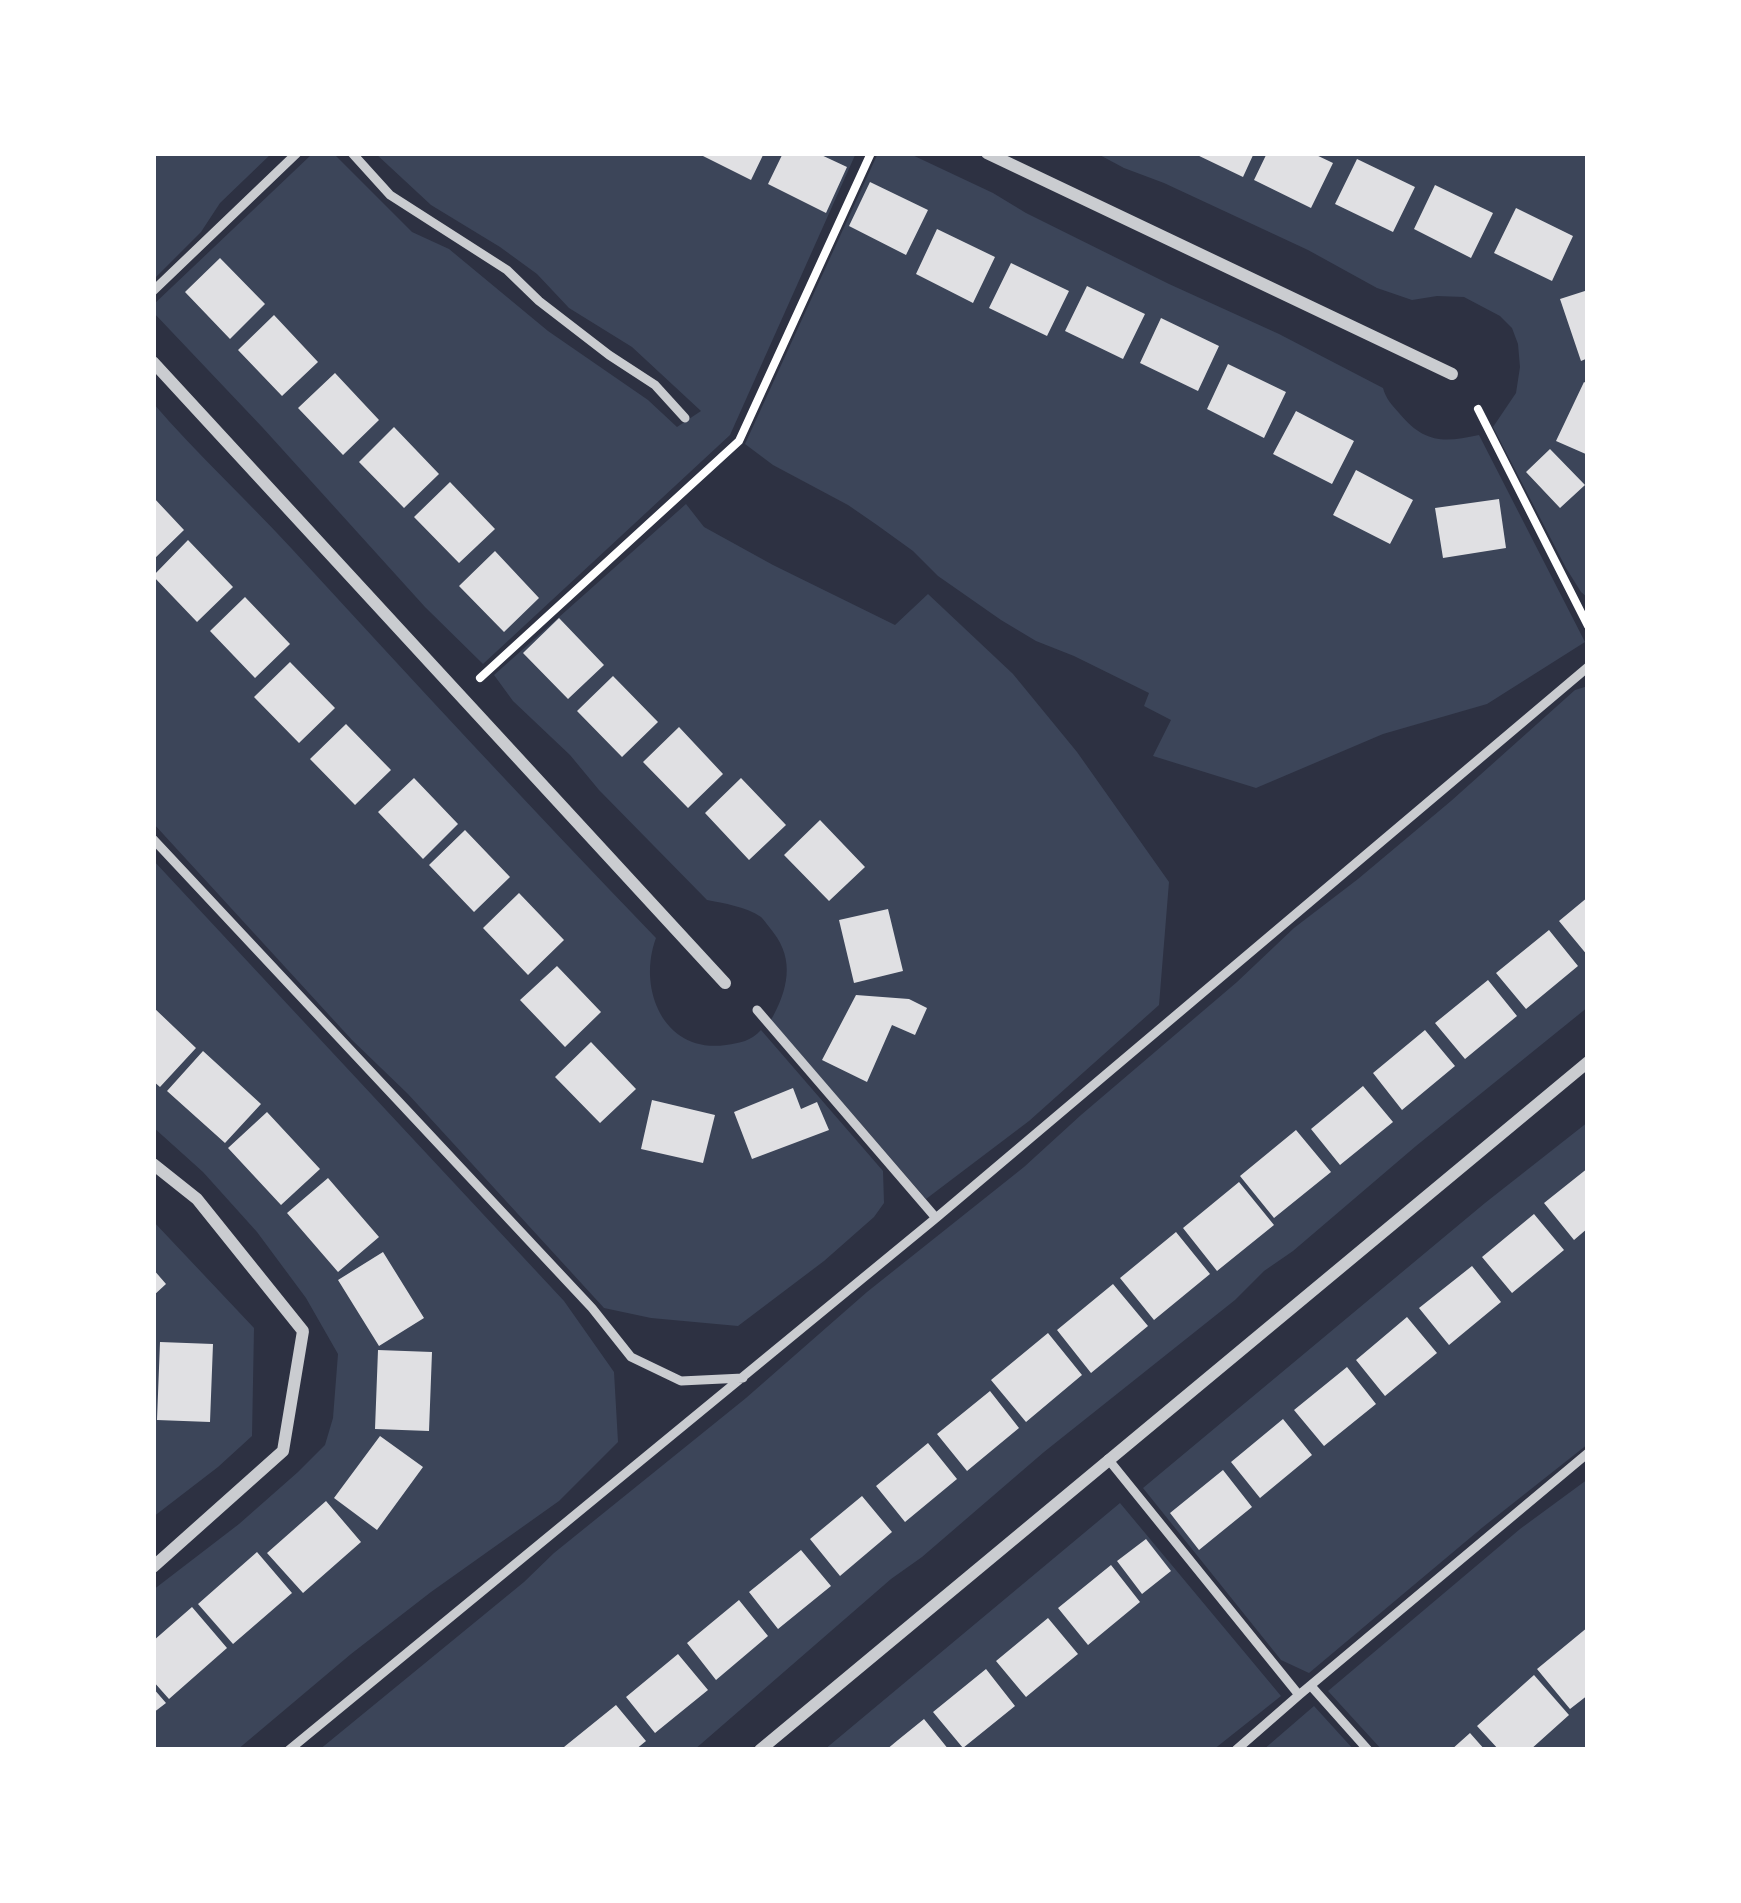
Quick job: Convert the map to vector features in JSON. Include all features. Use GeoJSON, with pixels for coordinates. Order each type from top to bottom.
{"type":"FeatureCollection","features":[{"type":"Feature","properties":{"kind":"street"},"geometry":{"type":"LineString","coordinates":[[987,153],[1452,374]]}},
{"type":"Feature","properties":{"kind":"street"},"geometry":{"type":"LineString","coordinates":[[153,362],[725,983]]}},
{"type":"Feature","properties":{"kind":"street"},"geometry":{"type":"LineString","coordinates":[[760,1750],[1588,1062]]}},
{"type":"Feature","properties":{"kind":"street"},"geometry":{"type":"LineString","coordinates":[[153,1164],[196,1199],[303,1331],[283,1451],[153,1568]]}},
{"type":"Feature","properties":{"kind":"lane"},"geometry":{"type":"LineString","coordinates":[[153,291],[297,153]]}},
{"type":"Feature","properties":{"kind":"lane"},"geometry":{"type":"LineString","coordinates":[[352,153],[390,194],[507,270],[574,328],[655,385],[685,418]]}},
{"type":"Feature","properties":{"kind":"lane"},"geometry":{"type":"LineString","coordinates":[[290,1750],[936,1218],[1588,667]]}},
{"type":"Feature","properties":{"kind":"lane"},"geometry":{"type":"LineString","coordinates":[[153,839],[592,1308],[632,1358],[681,1381],[743,1378]]}},
{"type":"Feature","properties":{"kind":"lane"},"geometry":{"type":"LineString","coordinates":[[758,1010],[936,1218]]}},
{"type":"Feature","properties":{"kind":"lane"},"geometry":{"type":"LineString","coordinates":[[1236,1750],[1588,1453]]}},
{"type":"Feature","properties":{"kind":"lane"},"geometry":{"type":"LineString","coordinates":[[1108,1459],[1299,1695]]}},
{"type":"Feature","properties":{"kind":"lane"},"geometry":{"type":"LineString","coordinates":[[1311,1685],[1368,1750]]}},
{"type":"Feature","properties":{"kind":"path"},"geometry":{"type":"LineString","coordinates":[[1478,409],[1588,626]]}},
{"type":"Feature","properties":{"kind":"shaded area"},"geometry":{"type":"Polygon","coordinates":[[[153,153],[272,153],[220,203],[201,232],[153,280],[153,153]]]}},
{"type":"Feature","properties":{"kind":"shaded area"},"geometry":{"type":"Polygon","coordinates":[[[333,153],[412,232],[449,249],[548,331],[648,400],[677,427],[701,411],[632,347],[569,308],[537,274],[500,247],[431,205],[375,153],[856,153],[730,435],[483,664],[153,312],[153,305],[311,155],[333,153]]]}},
{"type":"Feature","properties":{"kind":"shaded area"},"geometry":{"type":"Polygon","coordinates":[[[878,153],[908,153],[1279,334],[1383,388],[1408,423],[1426,435],[1455,439],[1479,435],[1585,642],[1487,704],[1383,734],[1256,788],[1153,756],[1171,720],[1144,706],[1149,693],[1001,620],[848,505],[773,465],[745,444],[878,153]]]}},
{"type":"Feature","properties":{"kind":"shaded area"},"geometry":{"type":"Polygon","coordinates":[[[1096,153],[1588,153],[1588,598],[1566,568],[1493,427],[1516,393],[1520,367],[1512,328],[1500,316],[1464,297],[1412,300],[1377,288],[1308,250],[1096,153]]]}},
{"type":"Feature","properties":{"kind":"shaded area"},"geometry":{"type":"Polygon","coordinates":[[[153,403],[656,938],[651,958],[653,997],[672,1029],[704,1045],[741,1042],[761,1030],[883,1171],[884,1203],[874,1217],[738,1326],[651,1318],[604,1308],[153,823],[153,403]]]}},
{"type":"Feature","properties":{"kind":"shaded area"},"geometry":{"type":"Polygon","coordinates":[[[686,504],[704,527],[895,625],[928,594],[1013,674],[1077,752],[1169,882],[1159,1005],[1029,1121],[926,1199],[771,1020],[782,998],[787,964],[780,943],[761,917],[707,900],[513,701],[494,675],[686,504]]]}},
{"type":"Feature","properties":{"kind":"shaded area"},"geometry":{"type":"Polygon","coordinates":[[[1588,686],[1588,1007],[891,1579],[694,1750],[319,1750],[746,1398],[867,1292],[1024,1167],[1294,928],[1451,801],[1575,690],[1588,686]]]}},
{"type":"Feature","properties":{"kind":"shaded area"},"geometry":{"type":"Polygon","coordinates":[[[153,860],[564,1301],[614,1372],[618,1442],[559,1501],[431,1592],[237,1750],[153,1750],[153,1590],[239,1524],[325,1445],[333,1418],[338,1354],[306,1298],[257,1232],[203,1172],[153,1127],[153,860]]]}},
{"type":"Feature","properties":{"kind":"shaded area"},"geometry":{"type":"Polygon","coordinates":[[[1588,1122],[1588,1444],[1309,1673],[1281,1660],[1143,1488],[1588,1122]]]}},
{"type":"Feature","properties":{"kind":"shaded area"},"geometry":{"type":"Polygon","coordinates":[[[153,1221],[254,1328],[252,1436],[153,1517],[153,1221]]]}},
{"type":"Feature","properties":{"kind":"shaded area"},"geometry":{"type":"Polygon","coordinates":[[[1588,1479],[1588,1745],[1583,1750],[1382,1750],[1328,1691],[1520,1529],[1588,1479]]]}},
{"type":"Feature","properties":{"kind":"shaded area"},"geometry":{"type":"Polygon","coordinates":[[[1120,1503],[1281,1696],[1213,1750],[824,1750],[1120,1503]]]}},
{"type":"Feature","properties":{"kind":"shaded area"},"geometry":{"type":"Polygon","coordinates":[[[1314,1706],[1354,1750],[1263,1750],[1314,1706]]]}},
{"type":"Feature","properties":{"kind":"building"},"geometry":{"type":"Polygon","coordinates":[[[697,153],[764,153],[751,180],[697,153]]]}},
{"type":"Feature","properties":{"kind":"building"},"geometry":{"type":"Polygon","coordinates":[[[783,153],[817,153],[847,167],[826,213],[768,184],[783,153]]]}},
{"type":"Feature","properties":{"kind":"building"},"geometry":{"type":"Polygon","coordinates":[[[1193,153],[1254,153],[1243,177],[1193,153]]]}},
{"type":"Feature","properties":{"kind":"building"},"geometry":{"type":"Polygon","coordinates":[[[1267,153],[1312,153],[1333,163],[1311,208],[1254,180],[1267,153]]]}},
{"type":"Feature","properties":{"kind":"building"},"geometry":{"type":"Polygon","coordinates":[[[1357,159],[1415,187],[1393,232],[1335,204],[1357,159]]]}},
{"type":"Feature","properties":{"kind":"building"},"geometry":{"type":"Polygon","coordinates":[[[870,182],[928,210],[906,255],[849,226],[870,182]]]}},
{"type":"Feature","properties":{"kind":"building"},"geometry":{"type":"Polygon","coordinates":[[[1435,185],[1493,213],[1471,258],[1414,229],[1435,185]]]}},
{"type":"Feature","properties":{"kind":"building"},"geometry":{"type":"Polygon","coordinates":[[[1516,208],[1573,236],[1552,281],[1494,253],[1516,208]]]}},
{"type":"Feature","properties":{"kind":"building"},"geometry":{"type":"Polygon","coordinates":[[[937,229],[995,257],[973,303],[916,274],[937,229]]]}},
{"type":"Feature","properties":{"kind":"building"},"geometry":{"type":"Polygon","coordinates":[[[220,258],[265,304],[230,339],[185,292],[220,258]]]}},
{"type":"Feature","properties":{"kind":"building"},"geometry":{"type":"Polygon","coordinates":[[[1011,263],[1069,291],[1047,336],[989,308],[1011,263]]]}},
{"type":"Feature","properties":{"kind":"building"},"geometry":{"type":"Polygon","coordinates":[[[1087,286],[1145,314],[1123,359],[1065,331],[1087,286]]]}},
{"type":"Feature","properties":{"kind":"building"},"geometry":{"type":"Polygon","coordinates":[[[1588,290],[1588,358],[1581,361],[1560,299],[1588,290]]]}},
{"type":"Feature","properties":{"kind":"building"},"geometry":{"type":"Polygon","coordinates":[[[274,315],[318,362],[282,396],[238,350],[274,315]]]}},
{"type":"Feature","properties":{"kind":"building"},"geometry":{"type":"Polygon","coordinates":[[[1161,318],[1219,346],[1198,391],[1140,363],[1161,318]]]}},
{"type":"Feature","properties":{"kind":"building"},"geometry":{"type":"Polygon","coordinates":[[[1228,364],[1286,392],[1264,438],[1207,409],[1228,364]]]}},
{"type":"Feature","properties":{"kind":"building"},"geometry":{"type":"Polygon","coordinates":[[[335,373],[379,420],[343,455],[298,408],[335,373]]]}},
{"type":"Feature","properties":{"kind":"building"},"geometry":{"type":"Polygon","coordinates":[[[1584,382],[1588,384],[1588,455],[1556,441],[1584,382]]]}},
{"type":"Feature","properties":{"kind":"building"},"geometry":{"type":"Polygon","coordinates":[[[1296,411],[1354,441],[1332,484],[1273,454],[1296,411]]]}},
{"type":"Feature","properties":{"kind":"building"},"geometry":{"type":"Polygon","coordinates":[[[394,427],[439,474],[404,508],[359,462],[394,427]]]}},
{"type":"Feature","properties":{"kind":"building"},"geometry":{"type":"Polygon","coordinates":[[[1550,449],[1585,485],[1560,508],[1526,472],[1550,449]]]}},
{"type":"Feature","properties":{"kind":"building"},"geometry":{"type":"Polygon","coordinates":[[[1356,470],[1413,500],[1390,544],[1333,515],[1356,470]]]}},
{"type":"Feature","properties":{"kind":"building"},"geometry":{"type":"Polygon","coordinates":[[[450,482],[495,529],[459,563],[414,517],[450,482]]]}},
{"type":"Feature","properties":{"kind":"building"},"geometry":{"type":"Polygon","coordinates":[[[153,497],[184,530],[153,560],[153,497]]]}},
{"type":"Feature","properties":{"kind":"building"},"geometry":{"type":"Polygon","coordinates":[[[1499,499],[1506,548],[1443,558],[1435,508],[1499,499]]]}},
{"type":"Feature","properties":{"kind":"building"},"geometry":{"type":"Polygon","coordinates":[[[188,540],[233,587],[197,622],[153,576],[188,540]]]}},
{"type":"Feature","properties":{"kind":"building"},"geometry":{"type":"Polygon","coordinates":[[[495,551],[539,598],[504,632],[459,586],[495,551]]]}},
{"type":"Feature","properties":{"kind":"building"},"geometry":{"type":"Polygon","coordinates":[[[245,597],[290,644],[255,678],[210,631],[245,597]]]}},
{"type":"Feature","properties":{"kind":"building"},"geometry":{"type":"Polygon","coordinates":[[[559,618],[604,665],[568,699],[523,653],[559,618]]]}},
{"type":"Feature","properties":{"kind":"building"},"geometry":{"type":"Polygon","coordinates":[[[290,662],[335,708],[299,743],[254,697],[290,662]]]}},
{"type":"Feature","properties":{"kind":"building"},"geometry":{"type":"Polygon","coordinates":[[[613,676],[658,722],[622,757],[577,711],[613,676]]]}},
{"type":"Feature","properties":{"kind":"building"},"geometry":{"type":"Polygon","coordinates":[[[346,724],[391,770],[355,805],[310,759],[346,724]]]}},
{"type":"Feature","properties":{"kind":"building"},"geometry":{"type":"Polygon","coordinates":[[[679,727],[723,774],[688,808],[643,762],[679,727]]]}},
{"type":"Feature","properties":{"kind":"building"},"geometry":{"type":"Polygon","coordinates":[[[414,778],[458,824],[423,859],[378,812],[414,778]]]}},
{"type":"Feature","properties":{"kind":"building"},"geometry":{"type":"Polygon","coordinates":[[[741,778],[786,825],[749,860],[705,813],[741,778]]]}},
{"type":"Feature","properties":{"kind":"building"},"geometry":{"type":"Polygon","coordinates":[[[820,820],[865,867],[829,901],[784,855],[820,820]]]}},
{"type":"Feature","properties":{"kind":"building"},"geometry":{"type":"Polygon","coordinates":[[[465,830],[510,877],[474,912],[429,865],[465,830]]]}},
{"type":"Feature","properties":{"kind":"building"},"geometry":{"type":"Polygon","coordinates":[[[519,893],[564,940],[528,975],[483,928],[519,893]]]}},
{"type":"Feature","properties":{"kind":"building"},"geometry":{"type":"Polygon","coordinates":[[[1588,897],[1588,956],[1559,921],[1588,897]]]}},
{"type":"Feature","properties":{"kind":"building"},"geometry":{"type":"Polygon","coordinates":[[[888,909],[903,971],[854,983],[839,920],[888,909]]]}},
{"type":"Feature","properties":{"kind":"building"},"geometry":{"type":"Polygon","coordinates":[[[1549,930],[1578,966],[1526,1009],[1496,973],[1549,930]]]}},
{"type":"Feature","properties":{"kind":"building"},"geometry":{"type":"Polygon","coordinates":[[[557,966],[601,1012],[565,1047],[520,1000],[557,966]]]}},
{"type":"Feature","properties":{"kind":"building"},"geometry":{"type":"Polygon","coordinates":[[[1488,980],[1517,1016],[1465,1059],[1435,1023],[1488,980]]]}},
{"type":"Feature","properties":{"kind":"building"},"geometry":{"type":"Polygon","coordinates":[[[856,995],[909,999],[927,1008],[915,1035],[892,1025],[867,1082],[822,1060],[856,995]]]}},
{"type":"Feature","properties":{"kind":"building"},"geometry":{"type":"Polygon","coordinates":[[[153,1007],[196,1048],[160,1087],[153,1081],[153,1007]]]}},
{"type":"Feature","properties":{"kind":"building"},"geometry":{"type":"Polygon","coordinates":[[[1425,1030],[1455,1066],[1402,1110],[1373,1073],[1425,1030]]]}},
{"type":"Feature","properties":{"kind":"building"},"geometry":{"type":"Polygon","coordinates":[[[591,1042],[636,1089],[600,1123],[555,1077],[591,1042]]]}},
{"type":"Feature","properties":{"kind":"building"},"geometry":{"type":"Polygon","coordinates":[[[203,1051],[261,1104],[225,1143],[167,1091],[203,1051]]]}},
{"type":"Feature","properties":{"kind":"building"},"geometry":{"type":"Polygon","coordinates":[[[1363,1086],[1393,1122],[1340,1165],[1311,1129],[1363,1086]]]}},
{"type":"Feature","properties":{"kind":"building"},"geometry":{"type":"Polygon","coordinates":[[[793,1088],[801,1109],[817,1102],[829,1130],[752,1159],[734,1112],[793,1088]]]}},
{"type":"Feature","properties":{"kind":"building"},"geometry":{"type":"Polygon","coordinates":[[[652,1100],[715,1115],[703,1163],[641,1149],[652,1100]]]}},
{"type":"Feature","properties":{"kind":"building"},"geometry":{"type":"Polygon","coordinates":[[[267,1112],[320,1169],[281,1205],[228,1148],[267,1112]]]}},
{"type":"Feature","properties":{"kind":"building"},"geometry":{"type":"Polygon","coordinates":[[[1296,1130],[1331,1172],[1274,1218],[1240,1176],[1296,1130]]]}},
{"type":"Feature","properties":{"kind":"building"},"geometry":{"type":"Polygon","coordinates":[[[1588,1168],[1588,1228],[1574,1240],[1544,1203],[1588,1168]]]}},
{"type":"Feature","properties":{"kind":"building"},"geometry":{"type":"Polygon","coordinates":[[[328,1178],[379,1237],[338,1272],[287,1213],[328,1178]]]}},
{"type":"Feature","properties":{"kind":"building"},"geometry":{"type":"Polygon","coordinates":[[[1239,1182],[1274,1225],[1217,1271],[1183,1228],[1239,1182]]]}},
{"type":"Feature","properties":{"kind":"building"},"geometry":{"type":"Polygon","coordinates":[[[1534,1214],[1564,1250],[1512,1293],[1482,1257],[1534,1214]]]}},
{"type":"Feature","properties":{"kind":"building"},"geometry":{"type":"Polygon","coordinates":[[[1176,1232],[1210,1274],[1154,1320],[1120,1278],[1176,1232]]]}},
{"type":"Feature","properties":{"kind":"building"},"geometry":{"type":"Polygon","coordinates":[[[383,1252],[424,1318],[379,1346],[338,1280],[383,1252]]]}},
{"type":"Feature","properties":{"kind":"building"},"geometry":{"type":"Polygon","coordinates":[[[1472,1266],[1501,1302],[1449,1345],[1419,1308],[1472,1266]]]}},
{"type":"Feature","properties":{"kind":"building"},"geometry":{"type":"Polygon","coordinates":[[[153,1269],[166,1284],[153,1296],[153,1269]]]}},
{"type":"Feature","properties":{"kind":"building"},"geometry":{"type":"Polygon","coordinates":[[[1113,1284],[1148,1326],[1091,1373],[1057,1330],[1113,1284]]]}},
{"type":"Feature","properties":{"kind":"building"},"geometry":{"type":"Polygon","coordinates":[[[1407,1317],[1437,1353],[1385,1396],[1356,1360],[1407,1317]]]}},
{"type":"Feature","properties":{"kind":"building"},"geometry":{"type":"Polygon","coordinates":[[[1048,1333],[1082,1375],[1026,1422],[991,1380],[1048,1333]]]}},
{"type":"Feature","properties":{"kind":"building"},"geometry":{"type":"Polygon","coordinates":[[[160,1342],[213,1344],[210,1422],[157,1420],[160,1342]]]}},
{"type":"Feature","properties":{"kind":"building"},"geometry":{"type":"Polygon","coordinates":[[[378,1350],[432,1352],[429,1431],[375,1429],[378,1350]]]}},
{"type":"Feature","properties":{"kind":"building"},"geometry":{"type":"Polygon","coordinates":[[[1347,1367],[1376,1404],[1324,1446],[1294,1410],[1347,1367]]]}},
{"type":"Feature","properties":{"kind":"building"},"geometry":{"type":"Polygon","coordinates":[[[990,1391],[1019,1428],[967,1471],[937,1434],[990,1391]]]}},
{"type":"Feature","properties":{"kind":"building"},"geometry":{"type":"Polygon","coordinates":[[[1283,1419],[1312,1455],[1260,1498],[1231,1462],[1283,1419]]]}},
{"type":"Feature","properties":{"kind":"building"},"geometry":{"type":"Polygon","coordinates":[[[380,1436],[423,1467],[377,1530],[334,1498],[380,1436]]]}},
{"type":"Feature","properties":{"kind":"building"},"geometry":{"type":"Polygon","coordinates":[[[928,1443],[957,1479],[905,1522],[876,1486],[928,1443]]]}},
{"type":"Feature","properties":{"kind":"building"},"geometry":{"type":"Polygon","coordinates":[[[1223,1470],[1252,1507],[1199,1550],[1170,1513],[1223,1470]]]}},
{"type":"Feature","properties":{"kind":"building"},"geometry":{"type":"Polygon","coordinates":[[[862,1496],[892,1532],[840,1576],[810,1539],[862,1496]]]}},
{"type":"Feature","properties":{"kind":"building"},"geometry":{"type":"Polygon","coordinates":[[[326,1501],[361,1542],[303,1593],[267,1553],[326,1501]]]}},
{"type":"Feature","properties":{"kind":"building"},"geometry":{"type":"Polygon","coordinates":[[[1146,1539],[1171,1571],[1142,1594],[1117,1561],[1146,1539]]]}},
{"type":"Feature","properties":{"kind":"building"},"geometry":{"type":"Polygon","coordinates":[[[801,1550],[831,1586],[778,1629],[749,1592],[801,1550]]]}},
{"type":"Feature","properties":{"kind":"building"},"geometry":{"type":"Polygon","coordinates":[[[257,1552],[292,1593],[233,1644],[198,1604],[257,1552]]]}},
{"type":"Feature","properties":{"kind":"building"},"geometry":{"type":"Polygon","coordinates":[[[1111,1565],[1140,1602],[1088,1645],[1058,1608],[1111,1565]]]}},
{"type":"Feature","properties":{"kind":"building"},"geometry":{"type":"Polygon","coordinates":[[[739,1600],[768,1636],[716,1680],[687,1643],[739,1600]]]}},
{"type":"Feature","properties":{"kind":"building"},"geometry":{"type":"Polygon","coordinates":[[[192,1607],[227,1648],[169,1699],[153,1681],[153,1641],[192,1607]]]}},
{"type":"Feature","properties":{"kind":"building"},"geometry":{"type":"Polygon","coordinates":[[[1048,1618],[1078,1654],[1026,1697],[996,1661],[1048,1618]]]}},
{"type":"Feature","properties":{"kind":"building"},"geometry":{"type":"Polygon","coordinates":[[[1588,1627],[1588,1695],[1570,1709],[1537,1669],[1588,1627]]]}},
{"type":"Feature","properties":{"kind":"building"},"geometry":{"type":"Polygon","coordinates":[[[678,1654],[708,1690],[655,1733],[626,1697],[678,1654]]]}},
{"type":"Feature","properties":{"kind":"building"},"geometry":{"type":"Polygon","coordinates":[[[986,1669],[1015,1706],[963,1748],[933,1712],[986,1669]]]}},
{"type":"Feature","properties":{"kind":"building"},"geometry":{"type":"Polygon","coordinates":[[[1534,1675],[1569,1715],[1530,1750],[1499,1750],[1477,1726],[1534,1675]]]}},
{"type":"Feature","properties":{"kind":"building"},"geometry":{"type":"Polygon","coordinates":[[[153,1688],[166,1703],[153,1713],[153,1688]]]}},
{"type":"Feature","properties":{"kind":"building"},"geometry":{"type":"Polygon","coordinates":[[[616,1705],[646,1741],[635,1750],[564,1747],[616,1705]]]}},
{"type":"Feature","properties":{"kind":"building"},"geometry":{"type":"Polygon","coordinates":[[[924,1719],[949,1750],[886,1750],[898,1740],[924,1719]]]}},
{"type":"Feature","properties":{"kind":"building"},"geometry":{"type":"Polygon","coordinates":[[[1470,1733],[1485,1750],[1451,1750],[1470,1733]]]}}]}
